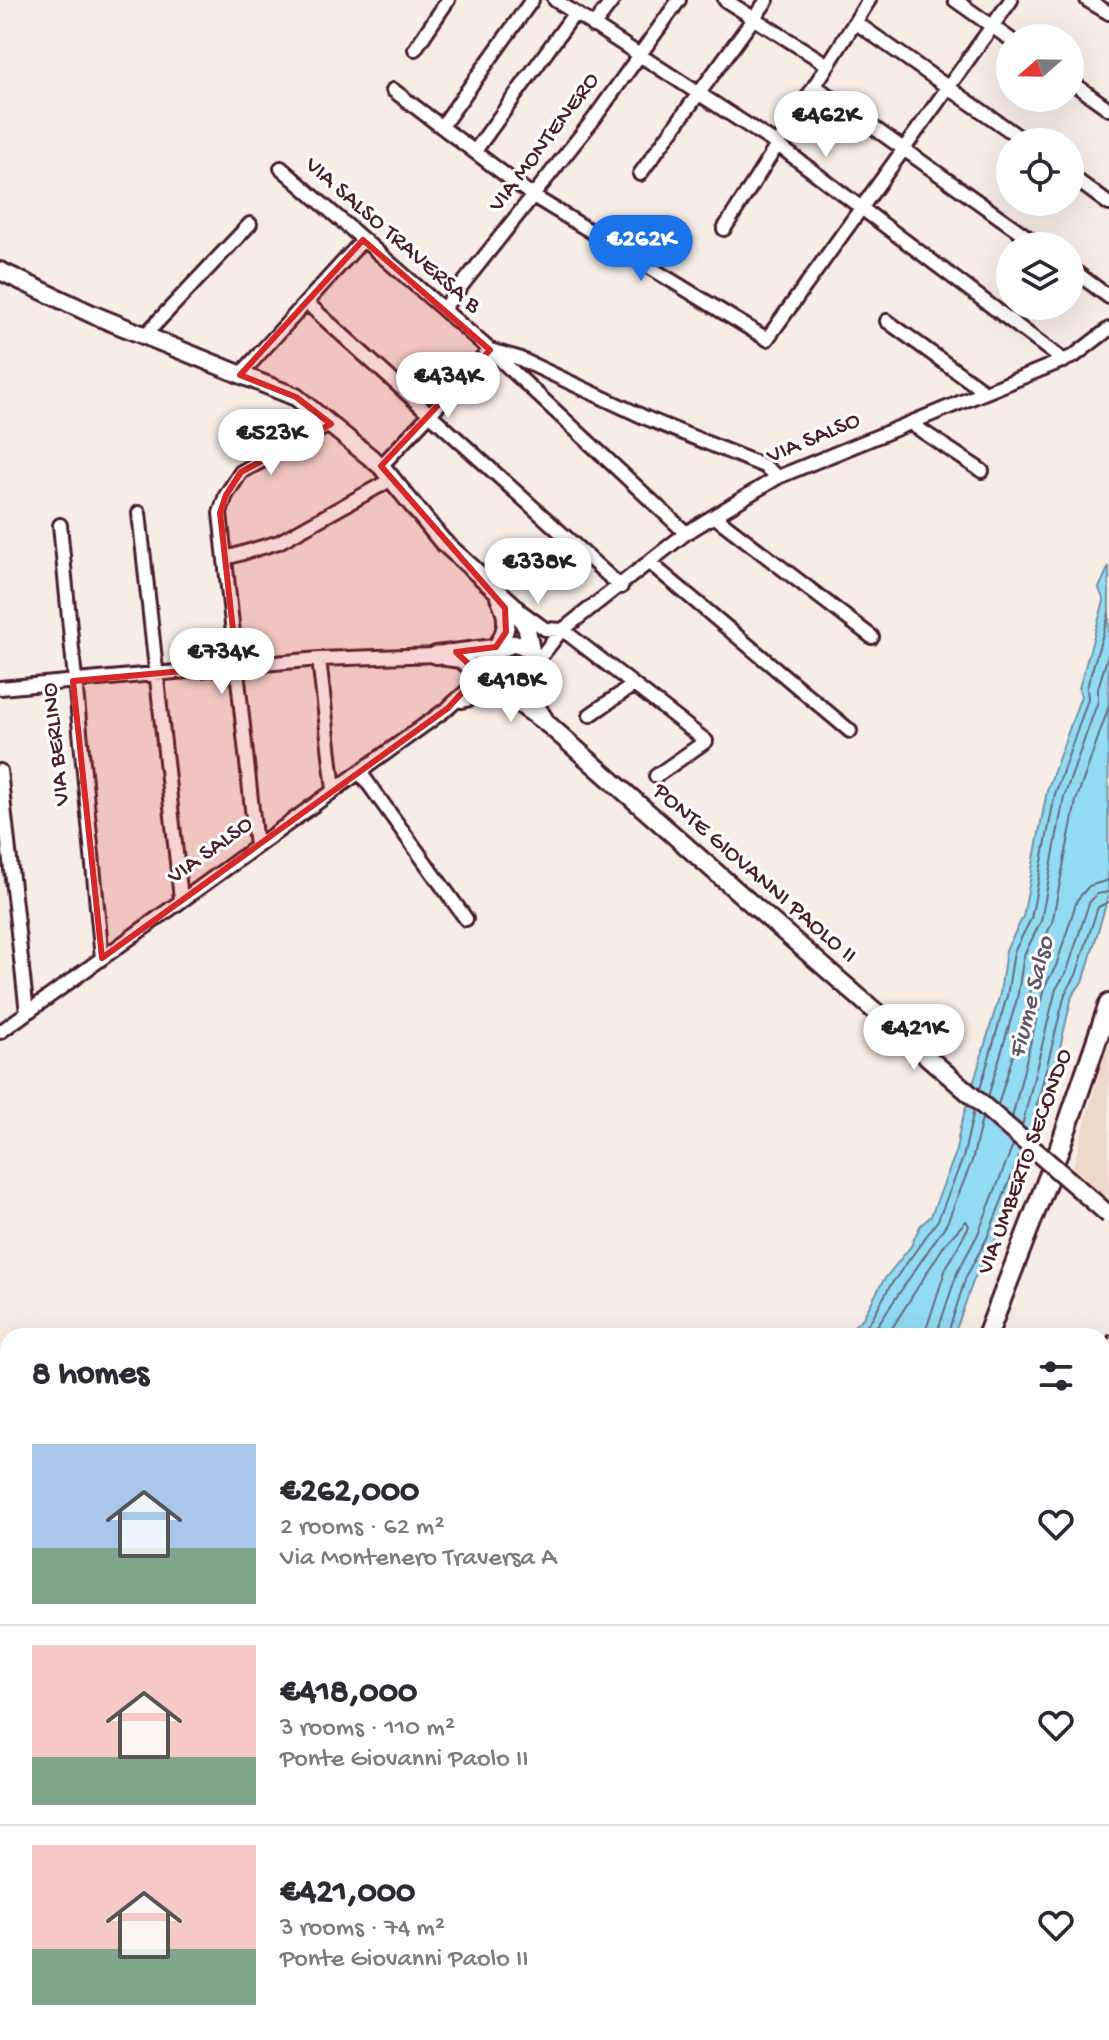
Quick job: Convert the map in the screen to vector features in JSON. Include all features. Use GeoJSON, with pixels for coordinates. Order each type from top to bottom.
{"type":"FeatureCollection","features":[{"type":"Feature","properties":{"kind":"main road","name":"VIA UMBERTO SECONDO"},"geometry":{"type":"LineString","coordinates":[[990,1328],[1059,1150],[1109,1004]]}},
{"type":"Feature","properties":{"kind":"street"},"geometry":{"type":"LineString","coordinates":[[415,49],[448,0]]}},
{"type":"Feature","properties":{"kind":"street"},"geometry":{"type":"LineString","coordinates":[[442,126],[532,0]]}},
{"type":"Feature","properties":{"kind":"street"},"geometry":{"type":"LineString","coordinates":[[555,0],[778,145],[1064,361]]}},
{"type":"Feature","properties":{"kind":"street"},"geometry":{"type":"LineString","coordinates":[[593,26],[613,0]]}},
{"type":"Feature","properties":{"kind":"street","name":"VIA MONTENERO"},"geometry":{"type":"LineString","coordinates":[[443,309],[533,196],[679,0]]}},
{"type":"Feature","properties":{"kind":"street"},"geometry":{"type":"LineString","coordinates":[[725,0],[828,65]]}},
{"type":"Feature","properties":{"kind":"street"},"geometry":{"type":"LineString","coordinates":[[640,174],[767,0]]}},
{"type":"Feature","properties":{"kind":"street"},"geometry":{"type":"LineString","coordinates":[[724,229],[869,0]]}},
{"type":"Feature","properties":{"kind":"street"},"geometry":{"type":"LineString","coordinates":[[955,0],[996,29]]}},
{"type":"Feature","properties":{"kind":"street"},"geometry":{"type":"LineString","coordinates":[[393,90],[533,196],[767,339],[1011,0]]}},
{"type":"Feature","properties":{"kind":"street"},"geometry":{"type":"LineString","coordinates":[[1087,0],[1109,13]]}},
{"type":"Feature","properties":{"kind":"street"},"geometry":{"type":"LineString","coordinates":[[475,151],[574,14]]}},
{"type":"Feature","properties":{"kind":"street"},"geometry":{"type":"LineString","coordinates":[[855,22],[1007,128]]}},
{"type":"Feature","properties":{"kind":"street"},"geometry":{"type":"LineString","coordinates":[[815,86],[906,147],[1021,232]]}},
{"type":"Feature","properties":{"kind":"street"},"geometry":{"type":"LineString","coordinates":[[1084,91],[1109,109]]}},
{"type":"Feature","properties":{"kind":"street","name":"VIA SALSO TRAVERSA B"},"geometry":{"type":"LineString","coordinates":[[281,168],[490,350],[686,533]]}},
{"type":"Feature","properties":{"kind":"street"},"geometry":{"type":"LineString","coordinates":[[1084,185],[1109,204]]}},
{"type":"Feature","properties":{"kind":"street"},"geometry":{"type":"LineString","coordinates":[[144,336],[250,224]]}},
{"type":"Feature","properties":{"kind":"street"},"geometry":{"type":"LineString","coordinates":[[240,375],[363,240]]}},
{"type":"Feature","properties":{"kind":"street"},"geometry":{"type":"LineString","coordinates":[[0,271],[144,336],[296,397],[386,473],[442,541],[515,607],[545,629],[562,631],[706,741],[656,776]]}},
{"type":"Feature","properties":{"kind":"street"},"geometry":{"type":"LineString","coordinates":[[1084,278],[1109,297]]}},
{"type":"Feature","properties":{"kind":"street"},"geometry":{"type":"LineString","coordinates":[[307,303],[621,587]]}},
{"type":"Feature","properties":{"kind":"street"},"geometry":{"type":"LineString","coordinates":[[887,321],[985,392]]}},
{"type":"Feature","properties":{"kind":"street","name":"VIA SALSO"},"geometry":{"type":"LineString","coordinates":[[562,631],[686,533],[778,477],[1064,361],[1109,329]]}},
{"type":"Feature","properties":{"kind":"street"},"geometry":{"type":"LineString","coordinates":[[226,558],[279,542],[386,473],[430,412],[490,350],[518,358],[646,418],[764,466],[778,477]]}},
{"type":"Feature","properties":{"kind":"street"},"geometry":{"type":"LineString","coordinates":[[910,423],[982,471]]}},
{"type":"Feature","properties":{"kind":"street"},"geometry":{"type":"LineString","coordinates":[[256,846],[220,513],[226,495],[241,472],[331,424]]}},
{"type":"Feature","properties":{"kind":"street"},"geometry":{"type":"LineString","coordinates":[[139,513],[181,899]]}},
{"type":"Feature","properties":{"kind":"street"},"geometry":{"type":"LineString","coordinates":[[714,516],[872,637]]}},
{"type":"Feature","properties":{"kind":"street","name":"VIA BERLINO"},"geometry":{"type":"LineString","coordinates":[[60,525],[102,958]]}},
{"type":"Feature","properties":{"kind":"street"},"geometry":{"type":"LineString","coordinates":[[650,563],[850,731]]}},
{"type":"Feature","properties":{"kind":"street"},"geometry":{"type":"LineString","coordinates":[[494,589],[508,621],[507,665],[550,726]]}},
{"type":"Feature","properties":{"kind":"street"},"geometry":{"type":"LineString","coordinates":[[507,665],[515,607]]}},
{"type":"Feature","properties":{"kind":"street"},"geometry":{"type":"LineString","coordinates":[[448,708],[467,691],[562,631]]}},
{"type":"Feature","properties":{"kind":"street"},"geometry":{"type":"LineString","coordinates":[[448,708],[474,696],[507,665],[562,631]]}},
{"type":"Feature","properties":{"kind":"street"},"geometry":{"type":"LineString","coordinates":[[0,688],[319,659],[436,655],[507,665]]}},
{"type":"Feature","properties":{"kind":"street","name":"PONTE GIOVANNI PAOLO II"},"geometry":{"type":"LineString","coordinates":[[436,655],[507,665],[550,726],[1109,1215]]}},
{"type":"Feature","properties":{"kind":"street"},"geometry":{"type":"LineString","coordinates":[[319,659],[334,790]]}},
{"type":"Feature","properties":{"kind":"street"},"geometry":{"type":"LineString","coordinates":[[590,715],[632,686]]}},
{"type":"Feature","properties":{"kind":"street","name":"VIA SALSO"},"geometry":{"type":"LineString","coordinates":[[0,1032],[448,708]]}},
{"type":"Feature","properties":{"kind":"street"},"geometry":{"type":"LineString","coordinates":[[0,771],[27,1013]]}},
{"type":"Feature","properties":{"kind":"street"},"geometry":{"type":"LineString","coordinates":[[360,772],[466,919]]}},
{"type":"Feature","properties":{"kind":"highlighted area"},"geometry":{"type":"Polygon","coordinates":[[[363,240],[490,350],[381,466],[505,608],[506,632],[496,647],[456,652],[479,674],[448,708],[102,958],[73,681],[237,666],[220,513],[226,495],[241,472],[331,424],[296,397],[240,375],[363,240]]]}},
{"type":"Feature","properties":{"kind":"shaded area"},"geometry":{"type":"Polygon","coordinates":[[[1109,1037],[1109,1202],[1072,1170],[1109,1037]]]}},
{"type":"Feature","properties":{"kind":"green space"},"geometry":{"type":"Polygon","coordinates":[[[513,655],[521,657],[523,666],[514,675],[498,676],[498,664],[513,655]]]}},
{"type":"Feature","properties":{"kind":"water","name":"Fiume Salso"},"geometry":{"type":"Polygon","coordinates":[[[1109,566],[1108,897],[1084,979],[1072,996],[1041,1129],[1021,1170],[995,1241],[974,1279],[956,1328],[852,1328],[863,1318],[883,1281],[911,1246],[920,1226],[931,1216],[955,1155],[960,1128],[1000,994],[1006,950],[1023,917],[1047,791],[1081,696],[1079,688],[1104,601],[1099,588],[1109,566]]]}}]}
